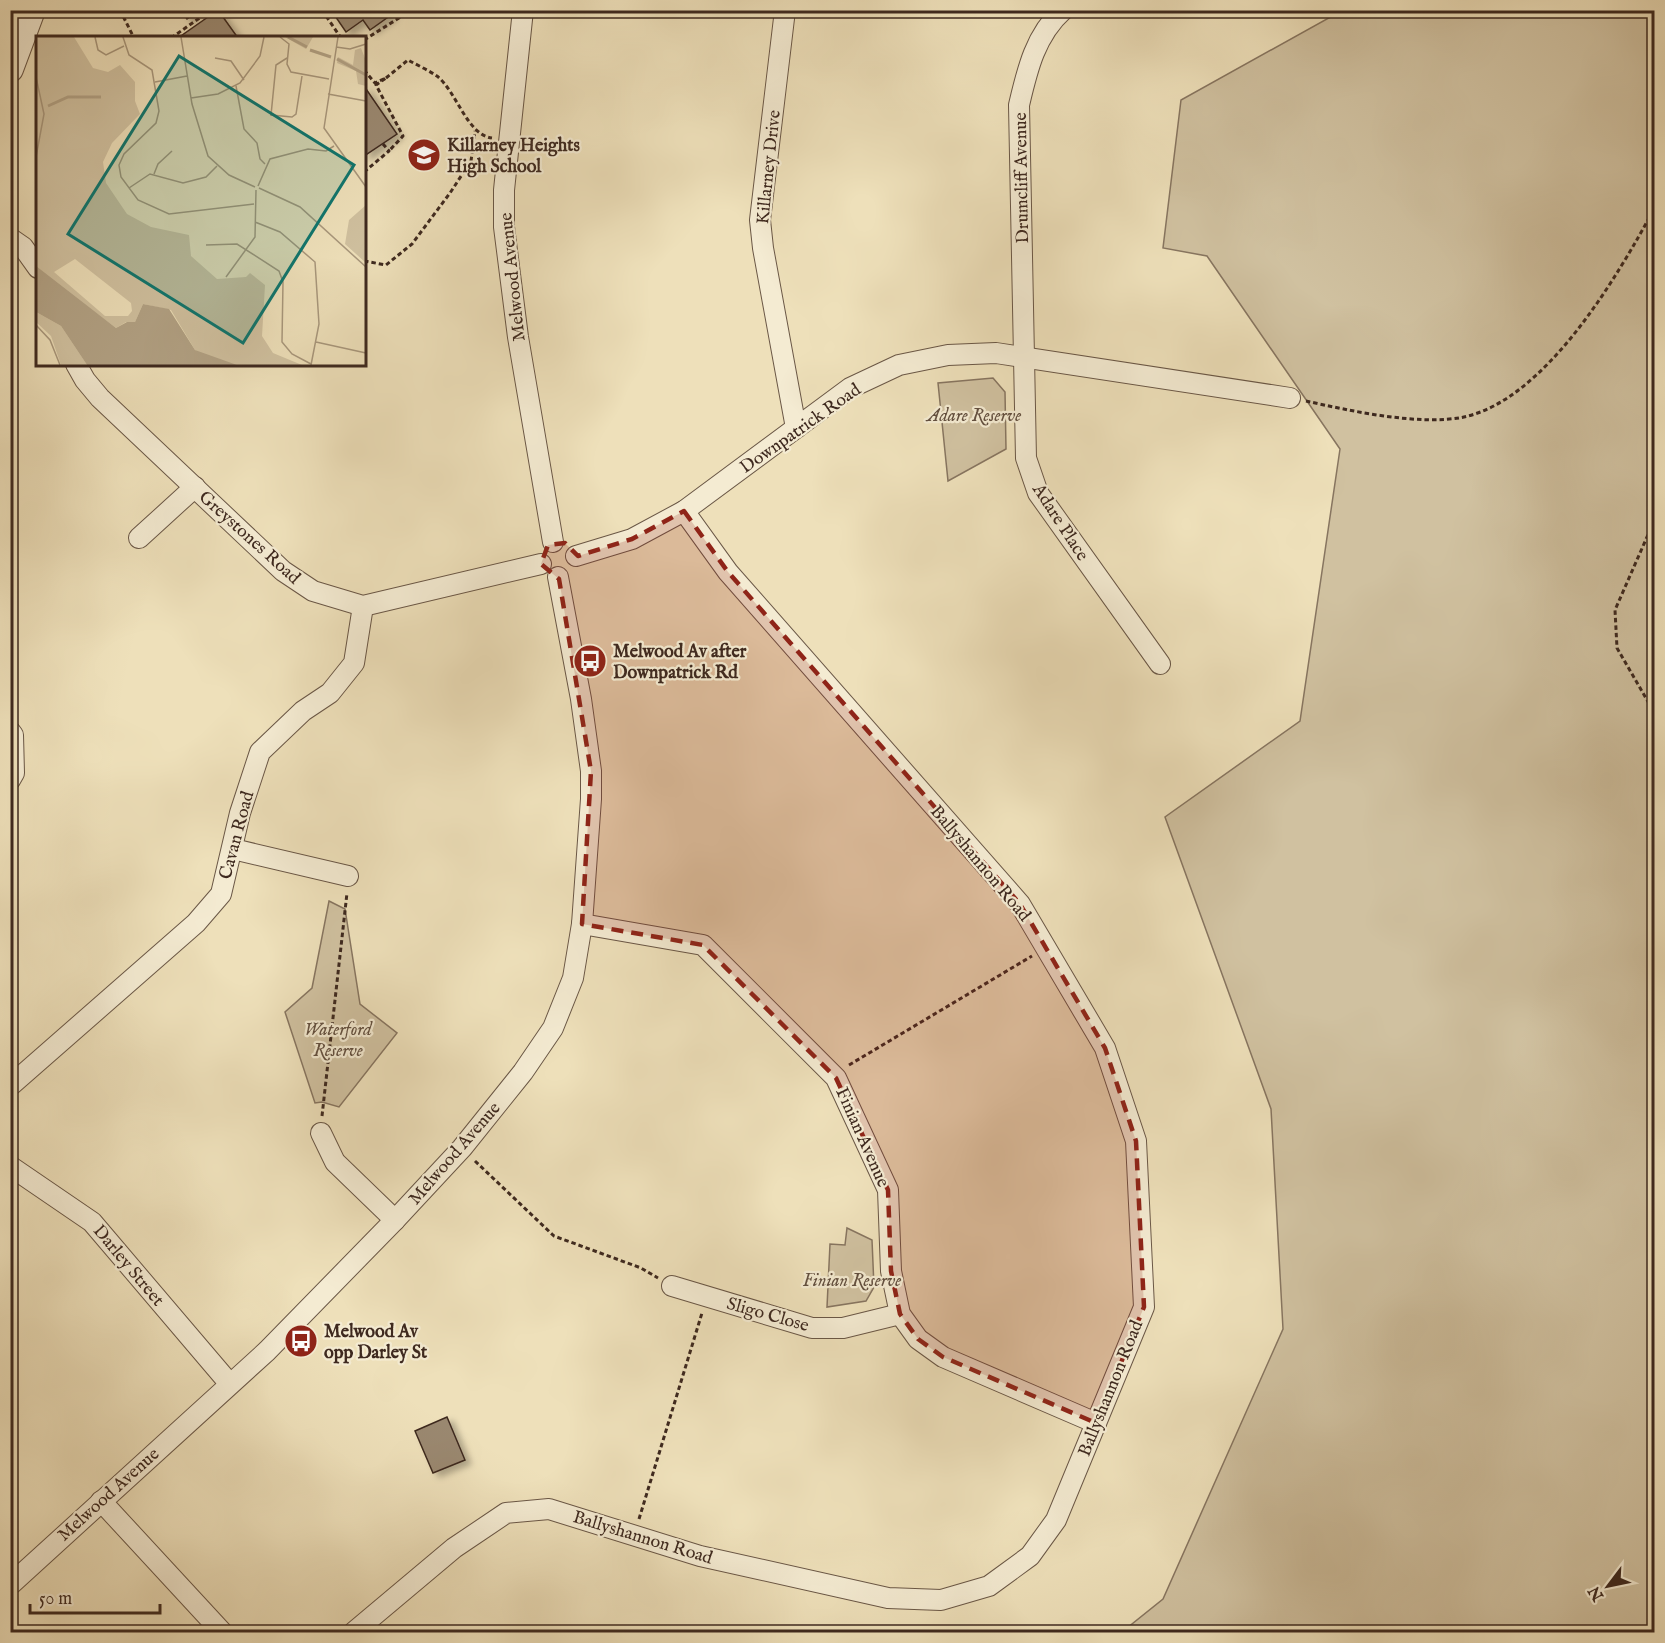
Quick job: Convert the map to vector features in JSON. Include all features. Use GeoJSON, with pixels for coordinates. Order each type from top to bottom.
{"type":"FeatureCollection","features":[{"type":"Feature","properties":{"kind":"street"},"geometry":{"type":"LineString","coordinates":[[10,69],[32,10]]}},
{"type":"Feature","properties":{"kind":"street","name":"Melwood Avenue"},"geometry":{"type":"LineString","coordinates":[[523,10],[504,190],[504,227],[518,337],[553,542]]}},
{"type":"Feature","properties":{"kind":"street","name":"Killarney Drive"},"geometry":{"type":"LineString","coordinates":[[785,10],[760,220],[763,248],[796,428]]}},
{"type":"Feature","properties":{"kind":"street","name":"Drumcliff Avenue"},"geometry":{"type":"LineString","coordinates":[[1024,358],[1019,105],[1029,59],[1055,18],[1063,10]]}},
{"type":"Feature","properties":{"kind":"street"},"geometry":{"type":"LineString","coordinates":[[10,238],[23,246],[36,265]]}},
{"type":"Feature","properties":{"kind":"street","name":"Downpatrick Road"},"geometry":{"type":"LineString","coordinates":[[576,556],[632,539],[684,511],[850,388],[899,365],[948,355],[996,353],[1290,398]]}},
{"type":"Feature","properties":{"kind":"street","name":"Adare Place"},"geometry":{"type":"LineString","coordinates":[[1024,358],[1026,458],[1038,493],[1160,664]]}},
{"type":"Feature","properties":{"kind":"street","name":"Greystones Road"},"geometry":{"type":"LineString","coordinates":[[77,366],[100,398],[283,571],[313,591],[363,606],[541,564]]}},
{"type":"Feature","properties":{"kind":"street"},"geometry":{"type":"LineString","coordinates":[[139,538],[195,487]]}},
{"type":"Feature","properties":{"kind":"street","name":"Ballyshannon Road"},"geometry":{"type":"LineString","coordinates":[[354,1632],[454,1548],[506,1513],[549,1509],[700,1556],[888,1598],[942,1600],[989,1586],[1030,1556],[1056,1520],[1144,1307],[1136,1141],[1105,1047],[1020,904],[728,572],[684,511]]}},
{"type":"Feature","properties":{"kind":"street"},"geometry":{"type":"LineString","coordinates":[[553,542],[565,543],[576,556],[573,568],[564,576],[558,577],[548,573],[541,564],[544,548],[553,542]]}},
{"type":"Feature","properties":{"kind":"street","name":"Melwood Avenue"},"geometry":{"type":"LineString","coordinates":[[10,1585],[229,1383],[267,1351],[395,1221],[462,1148],[523,1072],[553,1028],[573,978],[582,924],[591,771],[581,699],[558,577]]}},
{"type":"Feature","properties":{"kind":"street","name":"Cavan Road"},"geometry":{"type":"LineString","coordinates":[[10,1086],[196,923],[221,894],[260,752],[303,711],[330,693],[354,663],[363,606]]}},
{"type":"Feature","properties":{"kind":"street"},"geometry":{"type":"LineString","coordinates":[[10,731],[14,735],[14,772],[10,780]]}},
{"type":"Feature","properties":{"kind":"street"},"geometry":{"type":"LineString","coordinates":[[233,849],[348,876]]}},
{"type":"Feature","properties":{"kind":"street","name":"Finian Avenue"},"geometry":{"type":"LineString","coordinates":[[582,924],[703,945],[836,1078],[888,1190],[891,1271],[900,1314],[918,1339],[943,1357],[1096,1423]]}},
{"type":"Feature","properties":{"kind":"street"},"geometry":{"type":"LineString","coordinates":[[321,1133],[335,1162],[395,1221]]}},
{"type":"Feature","properties":{"kind":"street","name":"Darley Street"},"geometry":{"type":"LineString","coordinates":[[10,1167],[92,1222],[229,1383]]}},
{"type":"Feature","properties":{"kind":"street","name":"Sligo Close"},"geometry":{"type":"LineString","coordinates":[[672,1286],[812,1328],[843,1328],[900,1314]]}},
{"type":"Feature","properties":{"kind":"street"},"geometry":{"type":"LineString","coordinates":[[101,1501],[222,1632]]}},
{"type":"Feature","properties":{"kind":"path"},"geometry":{"type":"LineString","coordinates":[[120,10],[133,36]]}},
{"type":"Feature","properties":{"kind":"path"},"geometry":{"type":"LineString","coordinates":[[174,36],[211,10]]}},
{"type":"Feature","properties":{"kind":"path"},"geometry":{"type":"LineString","coordinates":[[322,10],[340,36]]}},
{"type":"Feature","properties":{"kind":"path"},"geometry":{"type":"LineString","coordinates":[[366,39],[399,18],[400,10]]}},
{"type":"Feature","properties":{"kind":"path"},"geometry":{"type":"LineString","coordinates":[[366,170],[403,136],[376,86],[408,60],[437,76],[456,99],[475,131],[471,161],[412,244],[386,266],[366,261]]}},
{"type":"Feature","properties":{"kind":"path"},"geometry":{"type":"LineString","coordinates":[[366,72],[375,83],[386,78]]}},
{"type":"Feature","properties":{"kind":"path"},"geometry":{"type":"LineString","coordinates":[[475,131],[494,138]]}},
{"type":"Feature","properties":{"kind":"path"},"geometry":{"type":"LineString","coordinates":[[383,144],[389,151]]}},
{"type":"Feature","properties":{"kind":"path"},"geometry":{"type":"LineString","coordinates":[[1290,398],[1362,413],[1442,419],[1466,416],[1494,405],[1530,380],[1563,347],[1618,274],[1654,209]]}},
{"type":"Feature","properties":{"kind":"path"},"geometry":{"type":"LineString","coordinates":[[1654,521],[1615,610],[1617,648],[1654,712]]}},
{"type":"Feature","properties":{"kind":"path"},"geometry":{"type":"LineString","coordinates":[[321,1133],[348,876]]}},
{"type":"Feature","properties":{"kind":"path"},"geometry":{"type":"LineString","coordinates":[[836,1078],[848,1066],[1047,949]]}},
{"type":"Feature","properties":{"kind":"path"},"geometry":{"type":"LineString","coordinates":[[462,1148],[554,1236],[641,1268],[672,1286]]}},
{"type":"Feature","properties":{"kind":"path"},"geometry":{"type":"LineString","coordinates":[[634,1535],[706,1296]]}},
{"type":"Feature","properties":{"kind":"highlighted area"},"geometry":{"type":"Polygon","coordinates":[[[684,511],[728,572],[1020,904],[1105,1048],[1136,1141],[1144,1307],[1096,1423],[943,1357],[918,1339],[900,1314],[891,1271],[888,1190],[836,1078],[703,945],[582,924],[591,771],[559,579],[541,564],[548,545],[565,543],[578,556],[632,539],[684,511]]]}},
{"type":"Feature","properties":{"kind":"green space"},"geometry":{"type":"Polygon","coordinates":[[[1343,10],[1654,11],[1654,1632],[1122,1632],[1163,1599],[1283,1329],[1271,1109],[1165,817],[1300,721],[1340,449],[1207,256],[1163,248],[1181,100],[1343,10]]]}},
{"type":"Feature","properties":{"kind":"green space","name":"Adare Reserve"},"geometry":{"type":"Polygon","coordinates":[[[993,378],[1005,392],[1006,449],[948,481],[938,383],[993,378]]]}},
{"type":"Feature","properties":{"kind":"green space","name":"Waterford Reserve"},"geometry":{"type":"Polygon","coordinates":[[[329,901],[345,909],[360,1004],[397,1033],[339,1107],[322,1102],[315,1103],[285,1012],[312,988],[329,901]]]}},
{"type":"Feature","properties":{"kind":"green space","name":"Finian Reserve"},"geometry":{"type":"Polygon","coordinates":[[[847,1228],[872,1240],[874,1287],[866,1301],[827,1307],[830,1244],[845,1245],[847,1228]]]}},
{"type":"Feature","properties":{"kind":"building"},"geometry":{"type":"Polygon","coordinates":[[[181,10],[200,10],[187,19],[181,10]]]}},
{"type":"Feature","properties":{"kind":"building"},"geometry":{"type":"Polygon","coordinates":[[[218,10],[237,36],[181,36],[218,10]]]}},
{"type":"Feature","properties":{"kind":"building"},"geometry":{"type":"Polygon","coordinates":[[[331,10],[388,10],[391,15],[370,30],[363,20],[346,32],[331,10]]]}},
{"type":"Feature","properties":{"kind":"building"},"geometry":{"type":"Polygon","coordinates":[[[366,89],[397,134],[366,155],[366,89]]]}},
{"type":"Feature","properties":{"kind":"building"},"geometry":{"type":"Polygon","coordinates":[[[447,1417],[465,1460],[433,1473],[415,1431],[447,1417]]]}},
{"type":"Feature","properties":{"kind":"place","name":"Killarney Heights High School"},"geometry":{"type":"Point","coordinates":[424,155]}},
{"type":"Feature","properties":{"kind":"place","name":"Melwood Av after Downpatrick Rd"},"geometry":{"type":"Point","coordinates":[590,661]}},
{"type":"Feature","properties":{"kind":"place","name":"Melwood Av opp Darley St"},"geometry":{"type":"Point","coordinates":[301,1341]}}]}
